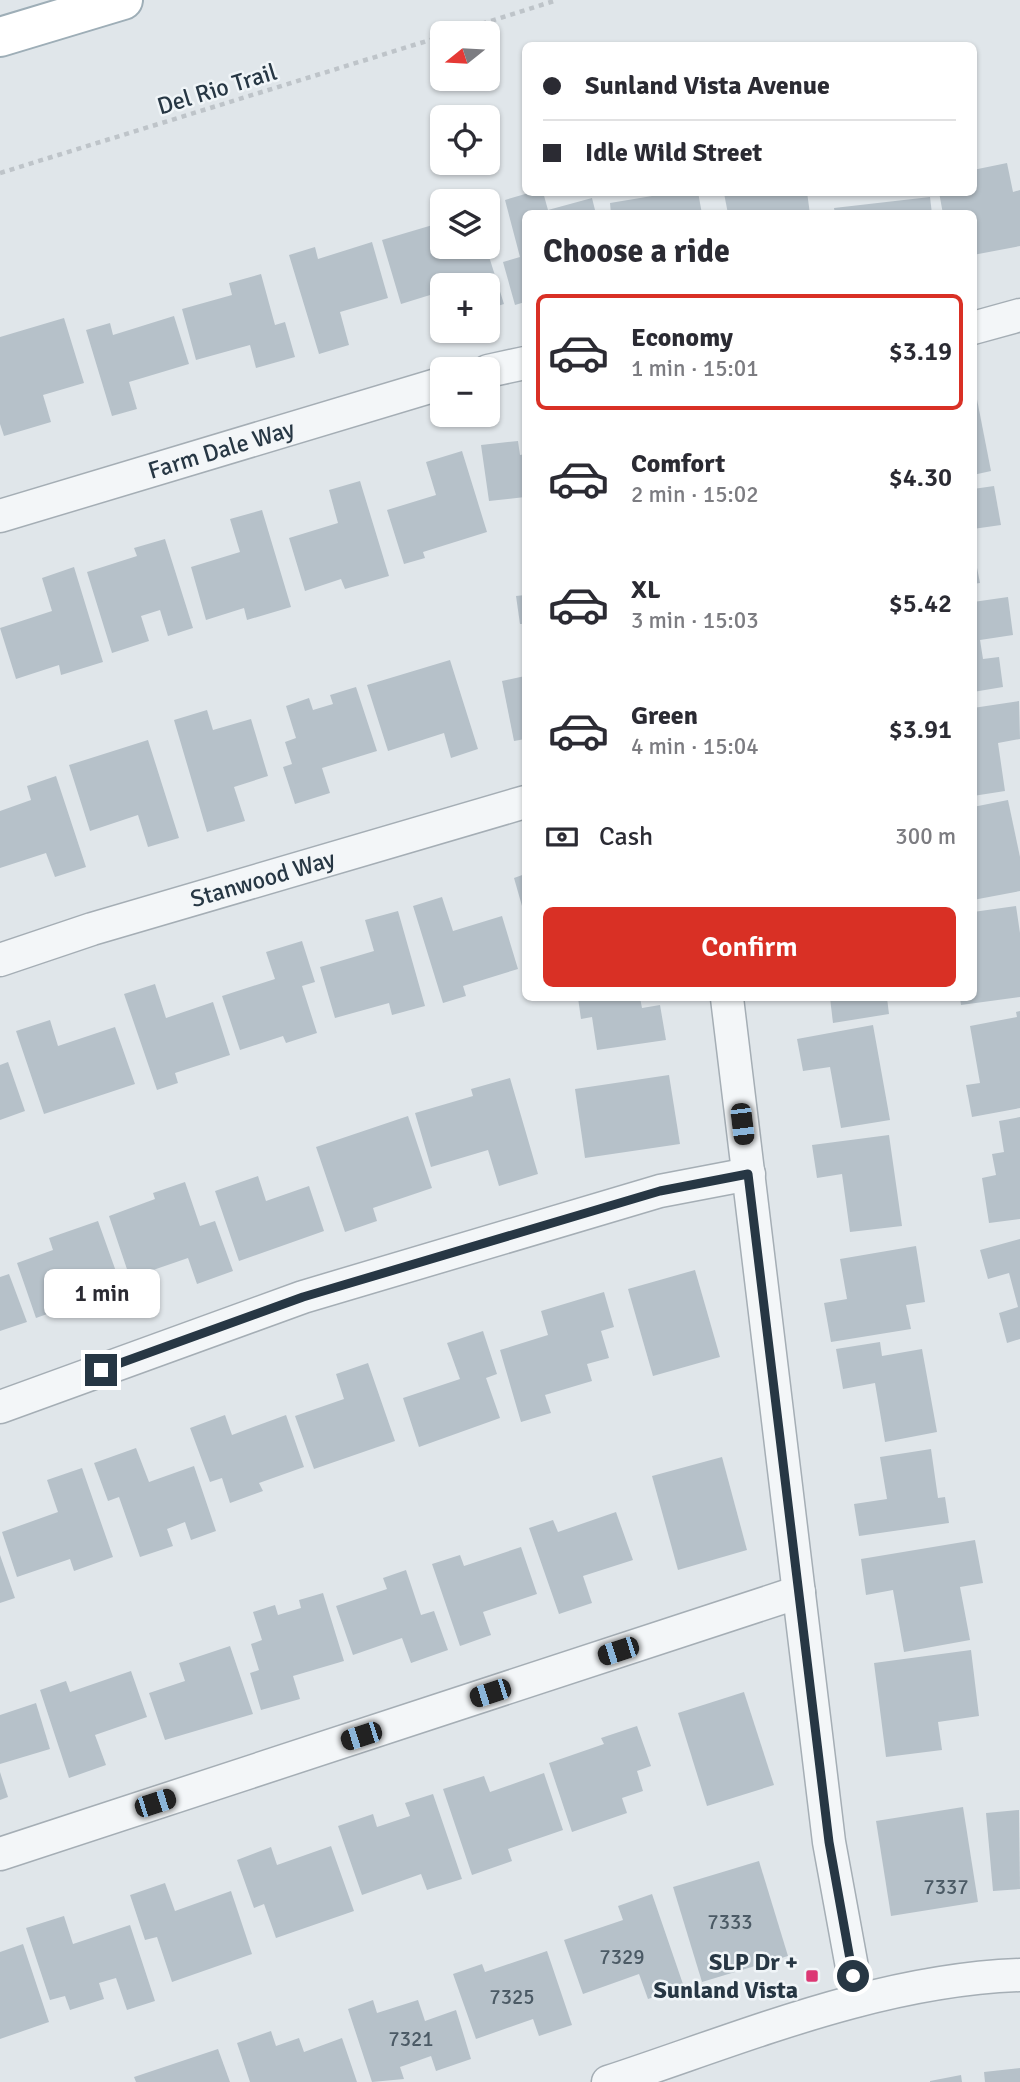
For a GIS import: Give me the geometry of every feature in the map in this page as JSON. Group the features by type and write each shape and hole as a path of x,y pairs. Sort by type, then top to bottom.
{"main road":[{"path":"0,37 123,0"}],"street":[{"path":"977,327 1020,315"},
{"path":"500,368 522,364"},
{"name":"Farm Dale Way","path":"0,516 430,387"},
{"name":"Stanwood Way","path":"0,960 92,929 522,803"},
{"path":"727,1001 829,1842 858,2000"},
{"path":"0,1407 303,1297 660,1191 748,1174"},
{"path":"0,1854 799,1592"},
{"path":"608,2082 858,2000 930,1983 1020,1975"}],"path":[{"path":"491,21 557,0"},
{"name":"Del Rio Trail","path":"0,173 430,40"}],"building":[{"path":"1007,163 1013,192 1020,190 1020,246 977,254 977,210 942,210 940,196 977,196 977,169"},
{"path":"522,195 544,196 548,210 522,210 522,303 515,305 503,262 520,257 505,200"},
{"path":"652,196 699,196 701,210 611,210 610,203"},
{"path":"725,196 808,196 809,210 727,210"},
{"path":"930,197 932,210 834,210"},
{"path":"592,198 595,210 548,210"},
{"path":"430,226 430,259 490,259 494,273 430,273 430,295 401,304 382,240"},
{"path":"372,242 388,298 340,312 349,345 319,354 289,255 315,247 318,259"},
{"path":"261,274 275,325 285,322 295,357 256,368 250,345 196,360 182,309 232,295 229,283"},
{"path":"174,316 189,364 129,382 137,409 112,416 86,330 110,323 113,335"},
{"path":"64,318 84,383 43,395 51,422 4,436 0,424 0,337"},
{"path":"977,399 991,471 977,474"},
{"path":"518,441 522,455 522,497 489,501 481,445"},
{"path":"462,451 487,532 423,552 425,558 404,564 387,510 436,495 426,462"},
{"path":"360,481 389,576 345,589 341,579 305,591 289,538 338,523 329,490"},
{"path":"994,486 1001,525 977,528 977,488"},
{"path":"262,510 291,607 247,620 244,608 206,620 191,567 240,552 230,519"},
{"path":"165,539 193,628 168,636 160,610 141,616 149,641 112,653 87,572 137,556 134,548"},
{"path":"74,567 103,662 61,675 59,665 16,679 0,628 52,611 42,578"},
{"path":"522,595 522,624 520,624 516,596"},
{"path":"1008,597 1013,635 980,640 983,659 999,657 1003,687 977,691 977,601"},
{"path":"450,660 478,749 451,758 444,733 388,751 367,685"},
{"path":"522,677 522,740 514,741 502,681"},
{"path":"356,687 377,751 322,768 330,793 295,804 283,767 292,764 285,742 296,738 286,706 309,698 313,710 333,704 330,695"},
{"path":"1019,701 1020,739 998,743 1005,791 977,795 977,707"},
{"path":"207,710 213,730 251,719 268,776 234,787 245,821 207,832 174,720"},
{"path":"148,740 179,838 148,847 138,815 90,831 69,765"},
{"path":"56,776 86,867 55,877 46,853 0,868 0,811 31,800 27,786"},
{"path":"1008,800 1020,857 1020,891 977,899 977,806"},
{"path":"522,875 522,906 514,878"},
{"path":"442,897 453,931 502,916 518,969 463,986 466,996 443,1003 413,906"},
{"path":"1016,906 1020,933 1020,997 961,1005 960,1001 977,1001 977,911"},
{"path":"398,911 425,1006 392,1015 389,1003 335,1018 320,967 374,951 365,920"},
{"path":"302,941 315,982 302,986 317,1033 286,1043 283,1036 240,1050 222,996 275,979 266,952"},
{"path":"155,984 166,1018 213,1002 230,1055 175,1073 178,1083 157,1090 124,994"},
{"path":"578,1001 641,1001 642,1008 660,1005 666,1040 597,1050 592,1017 581,1019"},
{"path":"830,1001 887,1001 889,1014 833,1023"},
{"path":"1020,1011 1020,1108 972,1117 966,1085 980,1083 970,1026 1017,1017 1016,1012"},
{"path":"50,1020 58,1046 115,1027 135,1084 44,1114 16,1031"},
{"path":"873,1025 890,1120 841,1128 830,1067 803,1071 797,1039"},
{"path":"8,1062 25,1111 0,1120 0,1065"},
{"path":"669,1075 680,1144 585,1158 575,1089"},
{"path":"510,1078 538,1174 499,1186 488,1150 431,1167 415,1113 473,1096 471,1089"},
{"path":"408,1116 432,1188 373,1208 377,1221 345,1232 316,1147"},
{"path":"1020,1117 1020,1219 989,1223 982,1178 996,1175 992,1154 1004,1152 999,1121"},
{"path":"889,1135 902,1226 850,1232 842,1174 817,1178 812,1145"},
{"path":"258,1176 266,1201 309,1186 324,1231 239,1261 215,1191"},
{"path":"185,1182 200,1226 215,1221 233,1271 197,1284 188,1258 130,1278 109,1216 155,1199 153,1193"},
{"path":"98,1221 129,1308 99,1318 92,1298 36,1318 17,1263 53,1250 49,1238"},
{"path":"1020,1239 1020,1339 1007,1343 999,1313 1018,1307 1009,1273 988,1279 980,1250"},
{"path":"916,1246 925,1302 906,1305 911,1329 831,1342 824,1303 847,1299 840,1259"},
{"path":"695,1270 720,1357 653,1376 628,1289"},
{"path":"9,1274 27,1322 0,1331 0,1277"},
{"path":"604,1292 614,1327 601,1331 609,1358 587,1364 592,1381 545,1395 551,1413 521,1422 500,1350 548,1335 541,1311"},
{"path":"483,1331 497,1374 486,1378 500,1418 419,1447 403,1398 460,1379 447,1343"},
{"path":"880,1342 882,1356 922,1349 937,1432 885,1442 875,1383 843,1389 836,1349"},
{"path":"368,1363 395,1441 314,1469 295,1416 344,1399 336,1374"},
{"path":"225,1415 232,1435 286,1415 304,1467 259,1483 263,1491 230,1503 222,1478 210,1482 190,1428"},
{"path":"136,1448 149,1482 194,1466 216,1531 191,1540 185,1522 167,1529 173,1546 140,1557 119,1497 108,1501 94,1463"},
{"path":"931,1449 938,1498 945,1497 949,1523 859,1536 854,1504 887,1499 880,1457"},
{"path":"722,1457 747,1550 678,1570 652,1476"},
{"path":"82,1468 113,1557 74,1571 70,1559 17,1577 2,1532 58,1512 47,1480"},
{"path":"616,1512 633,1560 583,1576 592,1603 559,1614 529,1528 553,1520 558,1532"},
{"path":"975,1540 983,1583 960,1587 970,1640 904,1652 893,1590 866,1595 861,1559"},
{"path":"521,1547 537,1594 483,1612 491,1635 460,1646 432,1564 460,1555 464,1566"},
{"path":"0,1555 15,1598 0,1603"},
{"path":"406,1570 421,1615 434,1611 448,1650 411,1663 402,1638 353,1655 336,1606 387,1589 383,1578"},
{"path":"323,1593 344,1661 293,1676 300,1699 261,1710 250,1673 259,1670 251,1644 262,1640 253,1612 275,1605 278,1615 301,1608 299,1600"},
{"path":"230,1646 253,1714 165,1740 149,1693 185,1681 179,1663"},
{"path":"971,1650 979,1716 938,1722 942,1750 886,1757 874,1663"},
{"path":"131,1671 147,1717 95,1735 106,1765 69,1778 40,1690 66,1681 70,1692"},
{"path":"744,1692 774,1785 707,1806 678,1713"},
{"path":"36,1703 50,1749 0,1764 0,1715"},
{"path":"637,1726 651,1766 637,1771 643,1791 622,1798 627,1813 572,1832 549,1763 604,1744 601,1738"},
{"path":"0,1772 8,1797 0,1800"},
{"path":"544,1773 563,1830 508,1849 512,1861 472,1875 443,1789 484,1776 490,1792"},
{"path":"433,1794 462,1879 427,1890 421,1874 362,1895 338,1826 373,1814 377,1827 410,1816 405,1803"},
{"path":"963,1807 978,1902 891,1916 876,1821"},
{"path":"1019,1810 1020,1889 993,1891 986,1813"},
{"path":"331,1846 354,1911 276,1938 264,1904 254,1908 237,1860 271,1847 277,1865"},
{"path":"759,1861 788,1956 702,1982 673,1887"},
{"path":"165,1883 175,1911 231,1891 252,1954 172,1982 157,1937 145,1940 130,1895"},
{"path":"652,1894 684,1987 648,1999 639,1974 583,1994 564,1940 623,1920 618,1906"},
{"path":"64,1916 73,1944 130,1925 155,2001 127,2010 116,1978 99,1983 104,1999 70,2010 65,1996 50,2000 26,1928"},
{"path":"23,1944 49,2022 0,2039 0,1952"},
{"path":"547,1951 572,2025 539,2036 533,2019 476,2039 453,1974 482,1964 485,1972"},
{"path":"373,2000 377,2013 418,2000 425,2021 456,2010 471,2059 436,2071 431,2056 400,2067 404,2079 372,2082 348,2009"},
{"path":"271,2031 276,2046 299,2038 304,2052 342,2038 357,2082 250,2082 237,2043"},
{"path":"218,2049 230,2082 136,2082 134,2077"},
{"path":"1020,2068 1020,2082 985,2082 984,2072"},
{"path":"961,2075 962,2082 930,2082 930,2081"}],"place":[{"name":"SLP Dr + Sunland Vista","path":"812,1976"}],"route":[{"path":"101,1370 303,1297 660,1191 748,1174 829,1842 838,1905 853,1976"}]}
